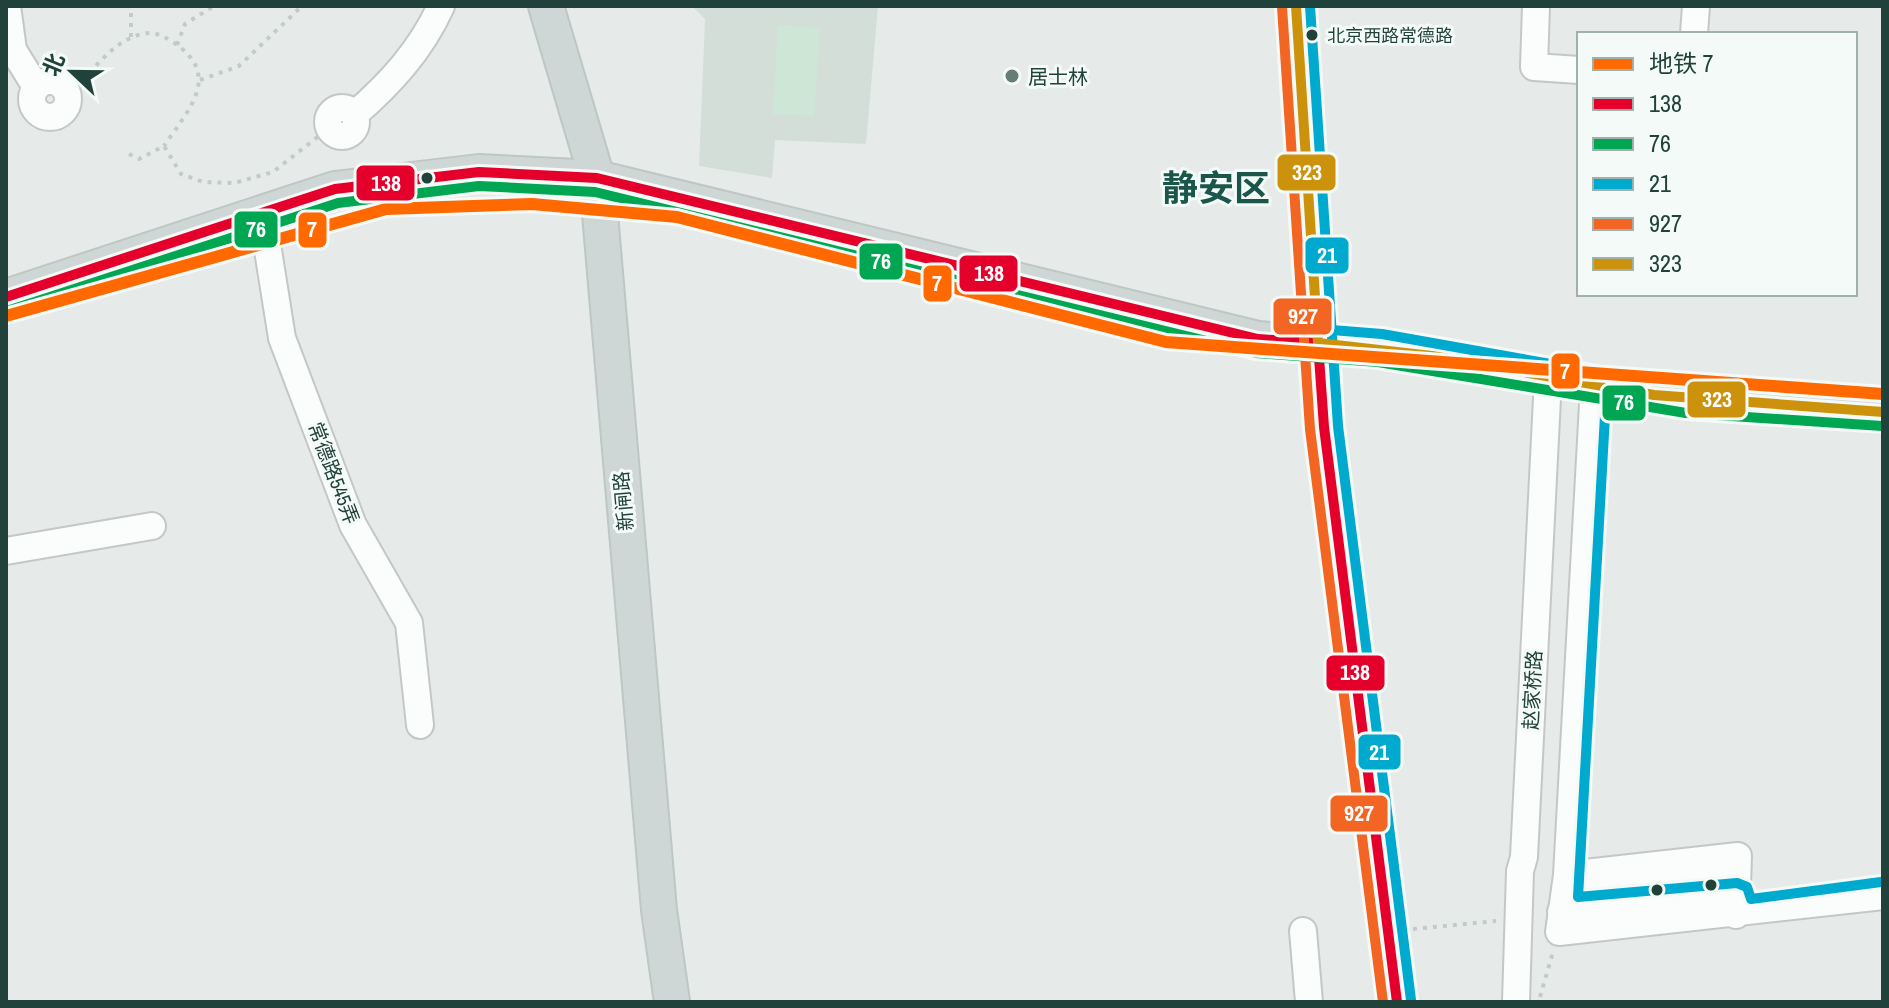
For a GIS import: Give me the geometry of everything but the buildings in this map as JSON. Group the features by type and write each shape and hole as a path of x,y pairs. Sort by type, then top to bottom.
{"main road":[{"name":"新闸路","path":"546,6 597,178 659,910 672,1002"},
{"path":"1296,6 1324,427 1397,1002"},
{"path":"6,297 335,189 479,172 597,178 1258,339 1380,348 1594,386 1735,403 1883,412"}],"street":[{"path":"7,6 13,50 36,87 45,81 57,81 68,94"},
{"path":"329,128 341,136 351,133 356,124 354,115 389,85 428,34 441,6"},
{"path":"1694,32 1696,6"},
{"path":"1540,23 1534,67 1577,70"},
{"name":"常德路545弄","path":"262,213 282,338 353,525 409,623 420,725"},
{"name":"赵家桥路","path":"1516,1002 1548,378"},
{"path":"1563,902 1594,386"},
{"path":"6,551 152,526"},
{"path":"1563,902 1738,856 1737,896"},
{"path":"1563,902 1737,896 1883,896"},
{"path":"1303,931 1309,1002"}],"path":[{"path":"131,6 131,37"},
{"path":"177,45 185,24 214,6"},
{"path":"200,80 239,66 302,6"},
{"path":"68,94 111,51 131,37 150,31 177,45 198,65 200,80 192,105 164,146 139,159 129,154"},
{"path":"164,146 181,174 203,182 234,183 273,172 329,128"},
{"path":"1526,1002 1541,997 1563,902"},
{"path":"1388,931 1518,919"}],"shaded area":[{"path":"692,6 878,6 866,144 775,140 772,178 699,166 705,19"}],"green space":[{"path":"778,25 820,28 814,116 773,114"}],"metro line":[{"name":"7","path":"6,316 386,209 532,204 677,217 1166,342 1883,394"}],"transit line":[{"name":"323","path":"1296,6 1318,343 1432,356 1654,395 1883,412"},
{"name":"21","path":"1310,6 1338,426 1411,1000"},
{"name":"927","path":"1282,7 1310,429 1383,1002"},
{"name":"138","path":"6,297 335,189 479,172 597,178 1258,339 1318,343"},
{"name":"76","path":"10,310 338,203 479,186 595,192 1256,353 1378,362 1686,413 1882,426"},
{"name":"21","path":"1319,329 1382,334 1596,372 1607,380 1578,897 1737,883 1747,887 1751,899 1881,882"},
{"name":"138","path":"1318,343 1324,427 1397,1002"}],"place":[{"name":"北京西路常德路","path":"1312,35"},
{"name":"居士林","path":"1012,76"}],"district":[{"name":"静安区","path":"1216,188"}]}
